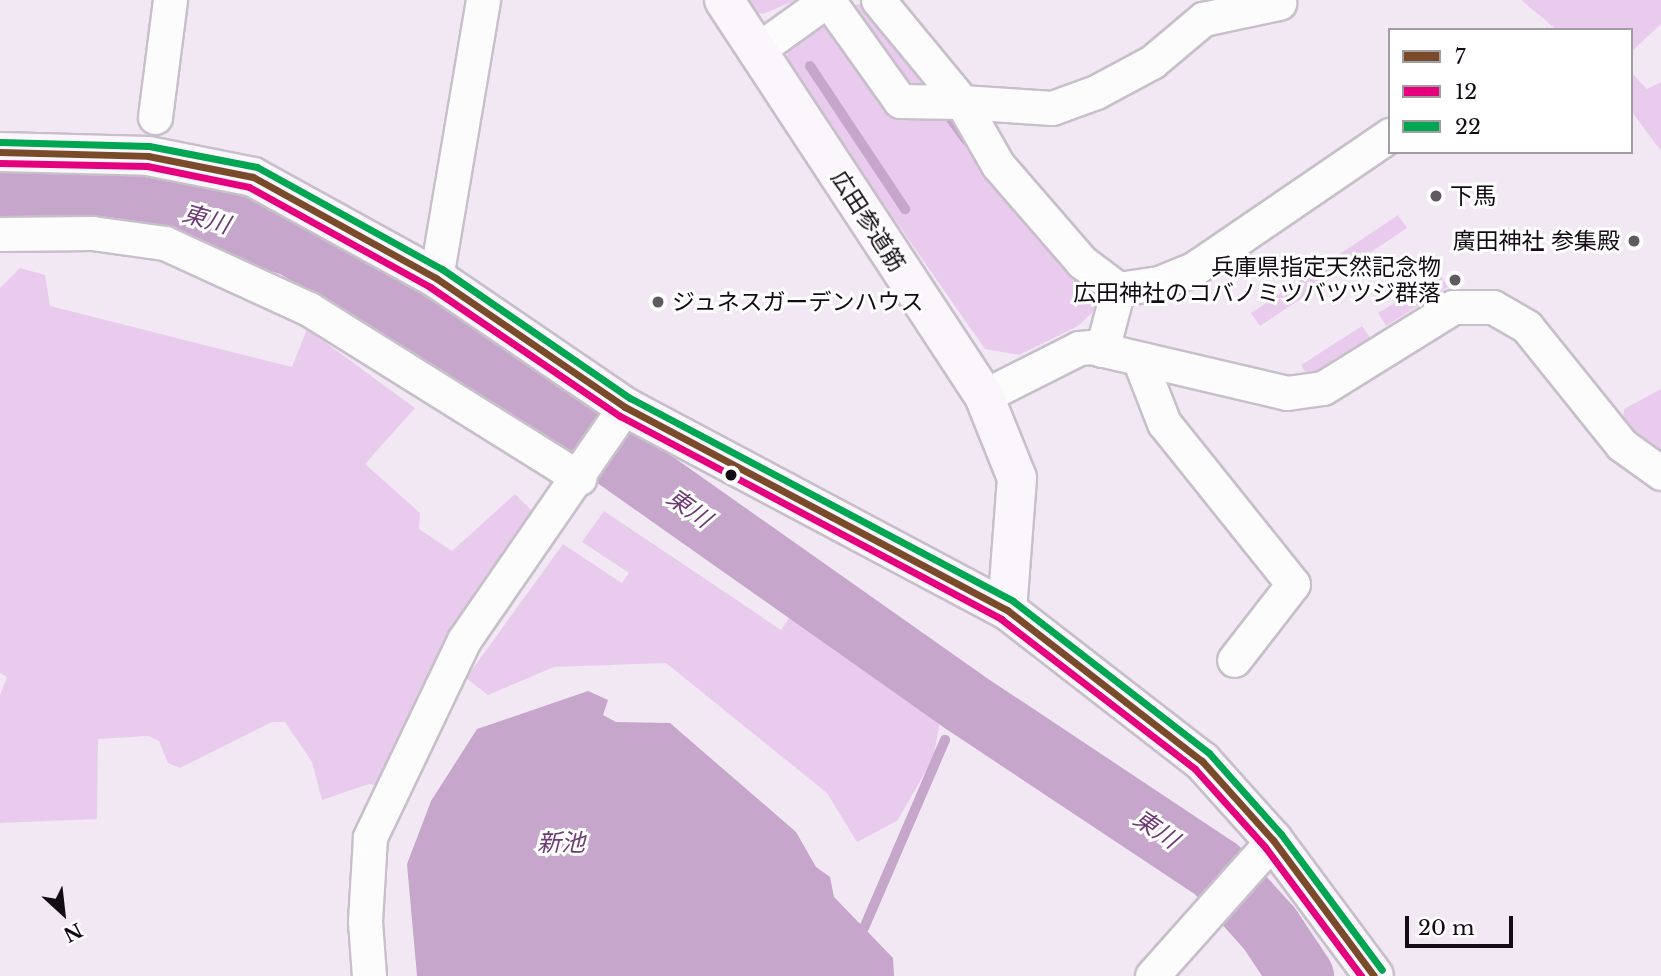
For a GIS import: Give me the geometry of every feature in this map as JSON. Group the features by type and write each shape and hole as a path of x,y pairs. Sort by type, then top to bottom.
{"street":[{"path":"155,117 170,0"},
{"path":"436,278 483,0"},
{"name":"広田参道筋","path":"724,0 984,396 1017,478 1007,610"},
{"path":"756,51 828,0 900,101 1052,108 1096,92 1152,62 1203,19 1279,3"},
{"path":"878,0 962,102 998,165 1082,262 1118,289 1159,283 1192,270 1388,136"},
{"path":"0,152 149,156 253,177 436,278 620,415 1007,610 1202,761 1273,841 1374,976"},
{"path":"0,234 92,233 164,243 309,309 582,474"},
{"path":"1102,351 1118,289"},
{"path":"984,396 1079,348 1287,393 1323,388 1453,307 1493,307 1527,327 1622,446 1661,473"},
{"path":"1139,359 1164,423 1293,584 1234,660"},
{"path":"369,976 365,921 370,837 464,640 582,474 620,415"},
{"path":"1152,976 1273,841"}],"shaded area":[{"path":"745,0 796,0 763,14 751,11"},
{"path":"1521,0 1661,0 1661,24 1633,50 1633,28 1555,28"},
{"path":"858,4 878,13 1100,293 1100,305 1078,326 1019,355 985,349 785,63 791,42"},
{"path":"1633,74 1647,89 1661,82 1661,151 1633,114"},
{"path":"1398,215 1407,228 1260,326 1251,313"},
{"path":"20,268 45,275 50,306 292,367 307,329 415,408 365,464 420,513 419,529 452,551 515,494 539,518 381,786 369,784 322,800 312,762 285,722 272,722 180,768 168,763 159,741 148,736 98,739 97,819 0,823 0,695 7,677 0,673 0,288"},
{"path":"1440,275 1448,287 1386,326 1378,313"},
{"path":"1362,326 1371,339 1309,378 1301,365"},
{"path":"1661,389 1661,455 1635,436 1623,418 1624,409"},
{"path":"604,511 781,630 791,615 942,711 933,759 897,821 857,842 827,793 666,663 554,667 488,695 466,678 563,544 622,583 629,573 582,542"}],"water":[{"name":"新池","path":"588,691 608,700 603,715 616,722 670,723 796,832 816,867 830,877 834,897 893,958 894,976 417,976 407,864 431,801 477,729"}],"waterway":[{"path":"810,66 905,209"},
{"path":"951,119 966,140"},
{"name":"東川","path":"0,194 64,191 139,201 292,243 471,354 963,701 1216,869 1269,928 1301,976"},
{"path":"864,928 945,740"}],"transit line":[{"name":"22","path":"0,142 149,146 257,167 442,269 630,398 1013,601 1209,753 1281,834 1382,970"},
{"name":"7","path":"0,152 148,156 253,177 436,278 625,407 1007,610 1202,761 1273,840 1374,976"},
{"name":"12","path":"0,163 147,166 249,187 430,287 620,416 1001,619 1195,769 1265,847 1361,976"}],"place":[{"name":"下馬","path":"1436,196"},
{"name":"廣田神社 参集殿","path":"1634,241"},
{"name":"兵庫県指定天然記念物 広田神社のコバノミツバツツジ群落","path":"1455,280"},
{"name":"ジュネスガーデンハウス","path":"658,302"}]}
